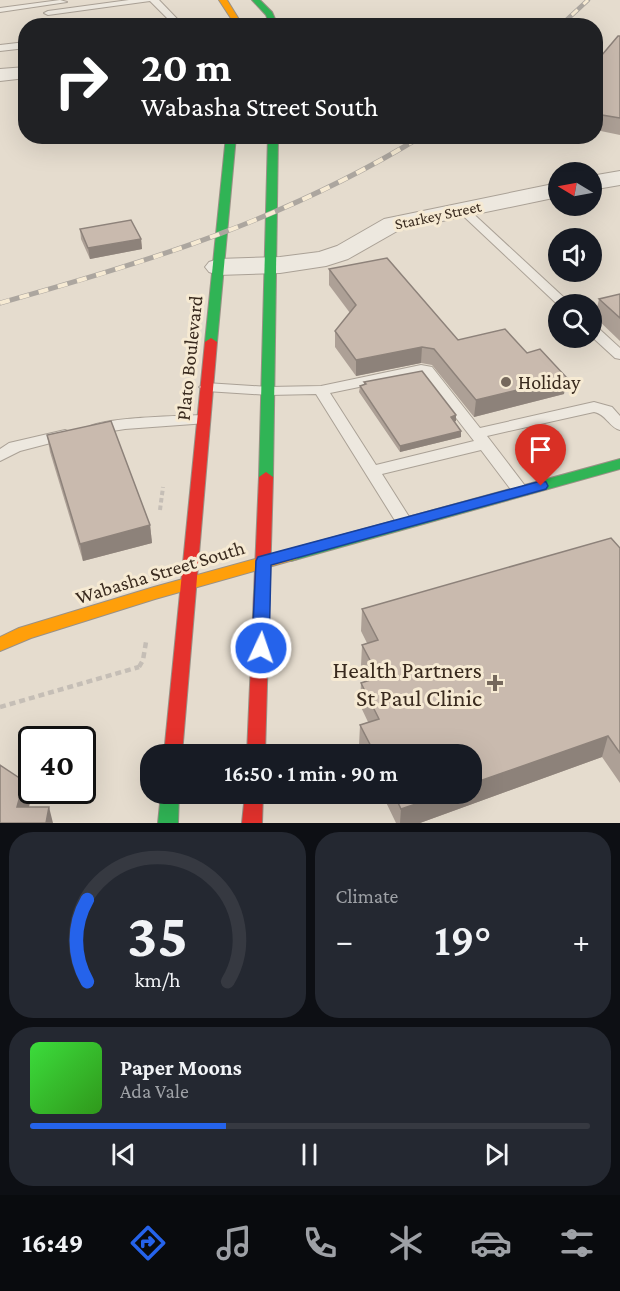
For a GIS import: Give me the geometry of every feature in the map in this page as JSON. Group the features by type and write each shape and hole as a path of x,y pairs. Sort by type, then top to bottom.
{"main road":[{"path":"227,0 236,18"},
{"path":"256,0 271,18"},
{"name":"Plato Boulevard","path":"174,744 202,420 230,144"},
{"path":"256,744 269,391 273,144"},
{"name":"Wabasha Street South","path":"0,644 25,633 264,561 620,464"},
{"name":"Wabasha Street South","path":"0,636 25,633"},
{"path":"168,823 169,804"},
{"path":"252,823 253,804"}],"street":[{"path":"0,75 18,73"},
{"path":"602,181 620,178"},
{"name":"Starkey Street","path":"218,267 270,265 330,257 341,253 371,233 392,224 548,192"}],"lane":[{"path":"0,10 42,2 81,0"},
{"path":"42,2 50,16 147,0"},
{"path":"154,0 172,18"},
{"path":"0,48 18,46"},
{"path":"462,209 554,294"},
{"path":"602,339 620,356"},
{"path":"206,387 269,391 321,390 421,369 427,370 521,491"},
{"path":"321,390 405,523"},
{"path":"373,471 594,407 607,410 620,425"},
{"path":"0,456 15,447 76,432 125,424 202,420"}],"path":[{"path":"0,707 139,667 143,660"}],"building":[{"path":"620,36 620,118 603,115 603,54"},
{"path":"131,220 141,239 88,248 80,229"},
{"path":"387,258 458,340 505,329 527,353 540,349 567,378 476,400 434,349 422,347 356,360 335,331 356,305 329,269"},
{"path":"620,294 620,318 602,302 602,298"},
{"path":"422,371 456,415 451,417 461,431 400,446 360,386 366,384 364,382"},
{"path":"111,421 150,525 80,544 47,435"},
{"name":"Health Partners St Paul Clinic","path":"611,538 620,548 620,753 608,736 482,780 482,744 370,744 360,725 379,719 361,683 379,677 362,645 378,640 362,609"},
{"path":"0,765 18,777 17,807 49,807 46,823 0,823"},
{"path":"399,804 416,804 401,809"}],"railway":[{"path":"569,18 588,0"},
{"path":"0,303 111,271 217,235 320,191 408,144"}],"traffic: fast":[{"path":"256,0 271,18"},
{"path":"211,342 230,144"},
{"path":"266,477 273,144"},
{"path":"291,555 620,464"},
{"path":"168,823 169,804"}],"traffic: slow":[{"path":"223,0 235,18"},
{"path":"0,644 25,633 154,593 291,555"}],"traffic: jam":[{"path":"174,744 211,342"},
{"path":"256,744 266,477"},
{"path":"252,823 253,804"}],"place":[{"name":"Holiday","path":"506,382"},
{"name":"Health Partners St Paul Clinic","path":"495,683"}],"route":[{"path":"261,648 264,561 541,486"}]}
